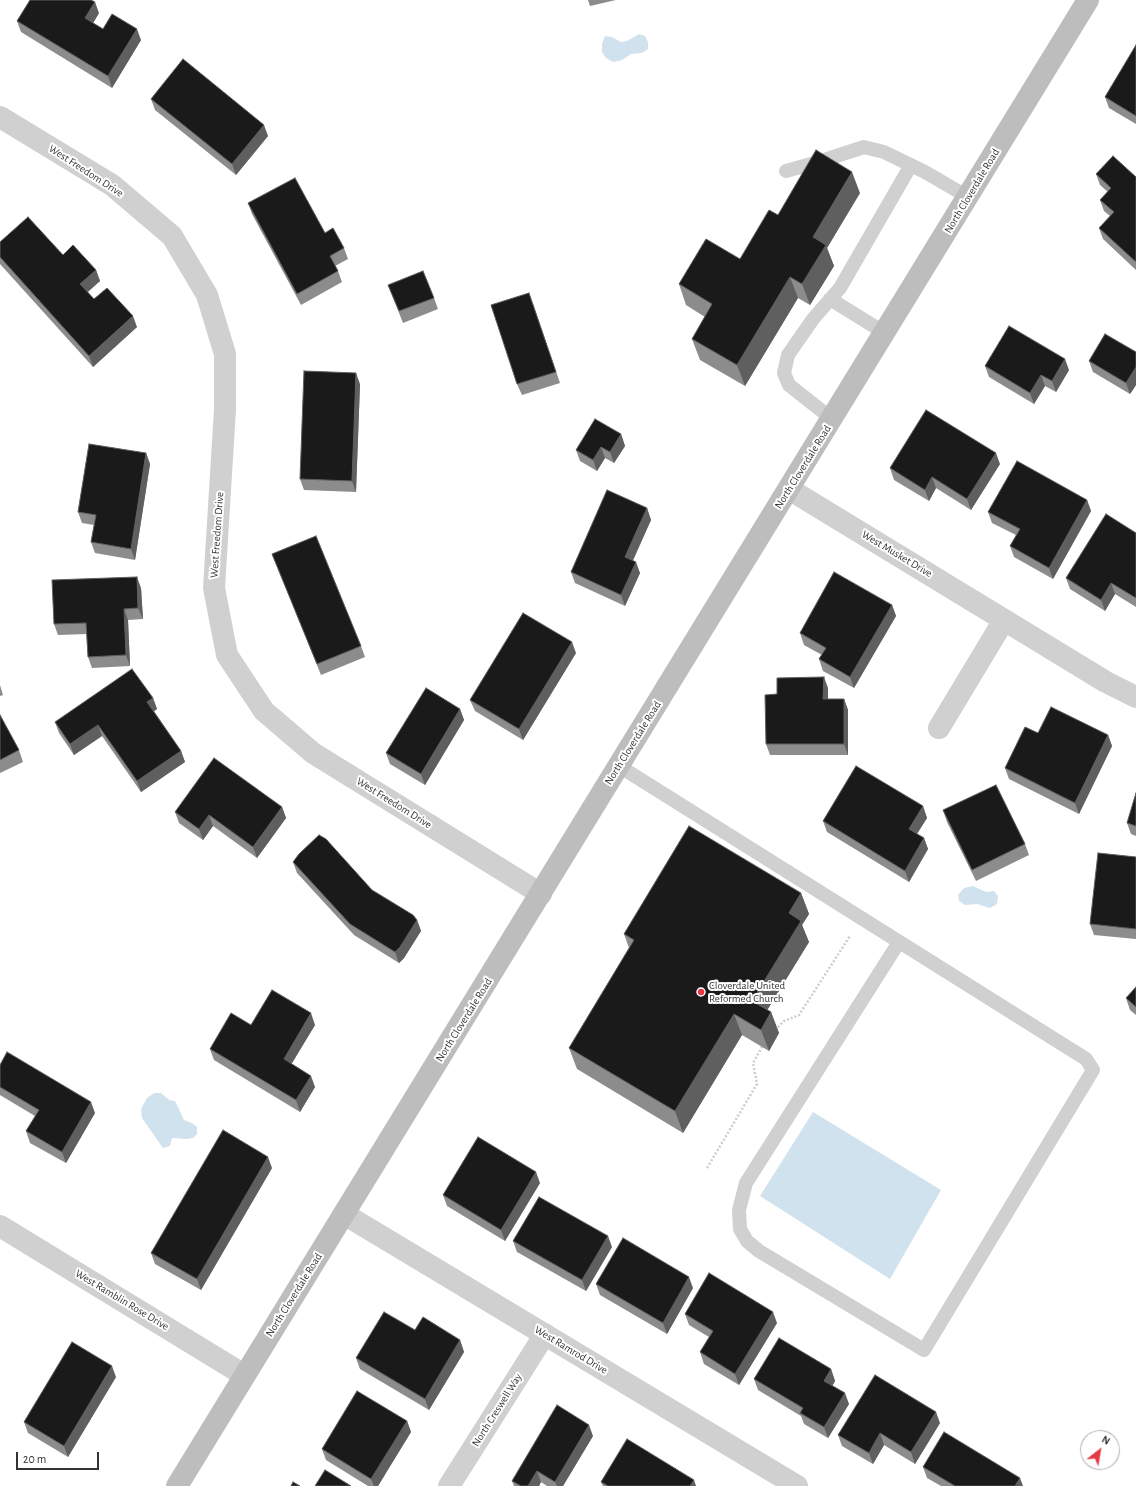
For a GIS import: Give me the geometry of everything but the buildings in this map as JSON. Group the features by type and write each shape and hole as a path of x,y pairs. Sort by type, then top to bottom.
{"main road":[{"name":"North Cloverdale Road","path":"177,1486 1088,0"}],"street":[{"name":"West Freedom Drive","path":"0,117 112,186 172,236 207,295 225,354 226,409 214,588 227,655 264,711 313,753 541,894"},
{"name":"West Musket Drive","path":"789,489 1106,682 1136,697"},
{"path":"939,728 1004,620"},
{"name":"West Ramrod Drive","path":"344,1214 797,1486"},
{"name":"West Ramblin Rose Drive","path":"0,1226 244,1375"},
{"name":"North Creswell Way","path":"449,1486 545,1334"}],"lane":[{"path":"786,171 864,146 884,152 911,165 968,197"},
{"path":"832,419 789,385 784,373 788,355 800,335 840,288 911,165"},
{"path":"830,299 885,333"},
{"path":"619,766 1086,1059 1092,1070 924,1350 759,1251 747,1240 740,1229 739,1210 746,1183 899,942"}],"path":[{"path":"774,1031 784,1021 799,1015 862,919"},
{"path":"707,1168 757,1084 753,1063 766,1041"}],"water":[{"path":"639,34 645,36 648,42 648,49 642,53 631,54 622,60 613,62 606,58 602,52 602,44 605,36 612,37 621,42 627,41"},
{"path":"973,886 986,892 994,891 998,896 997,904 990,908 977,904 965,905 959,901 958,895 964,888"},
{"path":"154,1093 161,1093 169,1100 175,1101 184,1120 197,1127 197,1134 193,1138 172,1138 170,1146 163,1148 142,1118 141,1109 147,1098"},
{"path":"813,1112 941,1190 890,1279 760,1196"}],"place":[{"name":"Cloverdale United Reformed Church","path":"701,992"}]}
